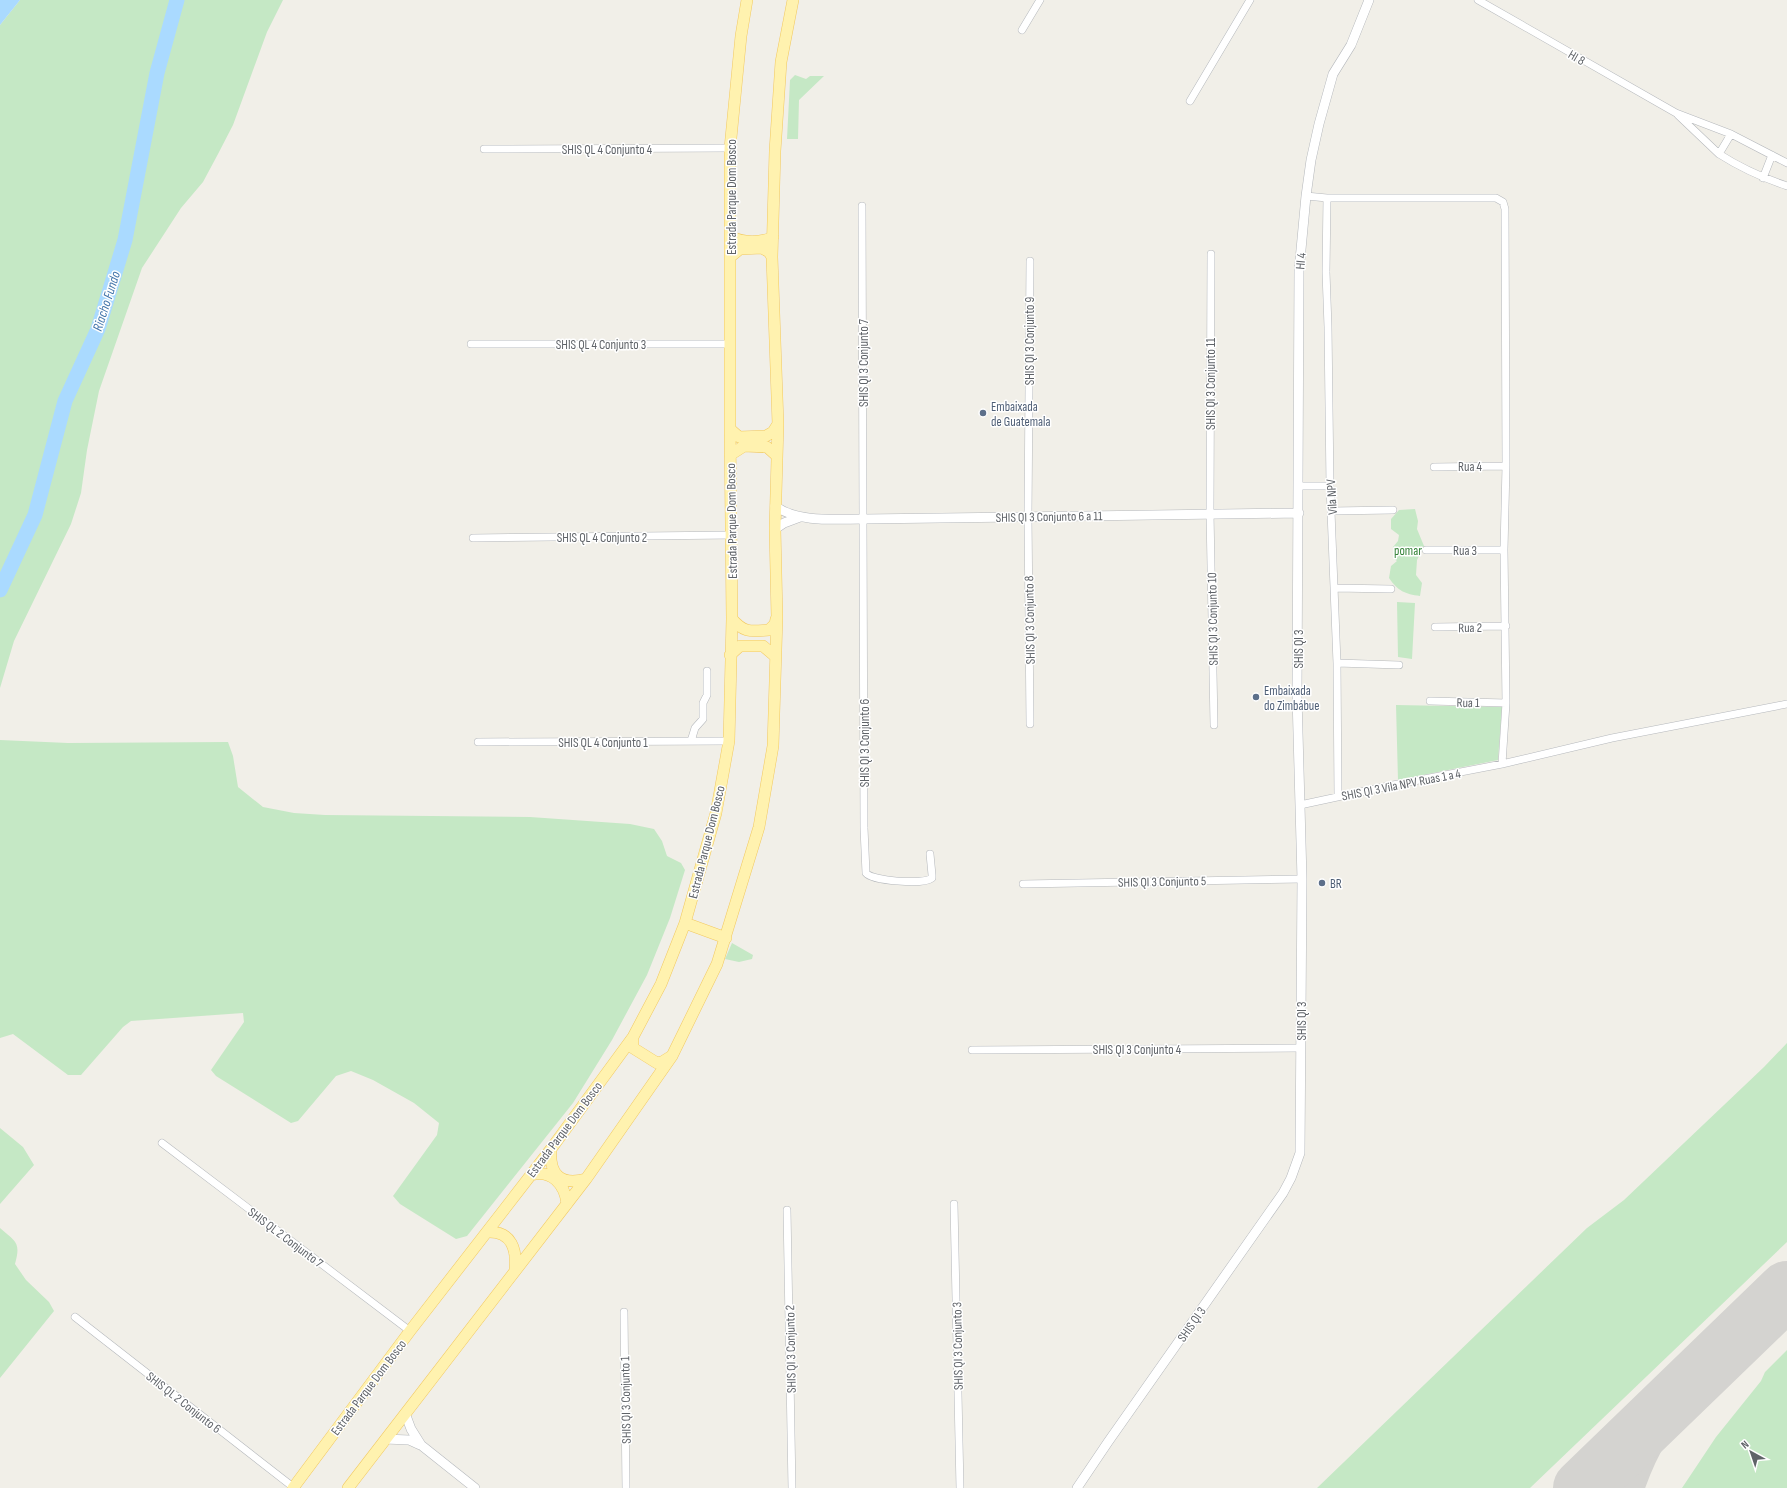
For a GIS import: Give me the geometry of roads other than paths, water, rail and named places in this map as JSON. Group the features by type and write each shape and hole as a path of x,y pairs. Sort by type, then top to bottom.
{"main road":[{"name":"Estrada Parque Dom Bosco","path":"293,1488 410,1331 551,1149 633,1037 661,984 685,922 716,813 729,741 732,619 730,455 730,148 741,36 747,0"},
{"path":"348,1488 586,1179 672,1056 717,964 759,828 773,746 777,617 775,506 778,424 772,257 781,62 793,0"},
{"path":"730,236 739,241 766,240 773,237"},
{"path":"730,256 740,249 762,248 772,257"},
{"path":"730,430 739,437 766,436 773,432 778,424"},
{"path":"730,455 744,446 767,447 777,456"},
{"path":"732,619 744,630 749,631 770,630 775,624 777,617"},
{"path":"730,655 740,646 763,646 776,656"},
{"path":"685,922 726,938"},
{"path":"633,1037 633,1048 657,1064 672,1056"},
{"path":"551,1149 550,1161 552,1169 560,1178 577,1182 586,1179"},
{"path":"531,1175 539,1172 557,1180 564,1189 567,1204"},
{"path":"488,1232 494,1232 509,1240 515,1248 515,1270"}],"street":[{"path":"1022,30 1040,0"},
{"path":"1190,101 1250,0"},
{"name":"HI 4","path":"1351,46 1362,0"},
{"name":"HI 4","path":"1298,486 1299,271 1311,160 1333,74 1351,46 1369,0"},
{"name":"HI 8","path":"1478,0 1676,113 1731,134 1787,163"},
{"name":"HI 8","path":"1676,113 1719,154 1763,178 1787,186"},
{"path":"1719,154 1731,134"},
{"name":"SHIS QL 4 Conjunto 4","path":"484,150 730,148"},
{"path":"1763,178 1772,155"},
{"path":"1306,196 1327,198 1496,198 1502,202 1505,209 1506,466 1504,550 1506,703 1502,764"},
{"name":"Vila NPV","path":"1327,198 1326,272 1330,486 1337,663 1338,796"},
{"name":"SHIS QI 3 Conjunto 7","path":"862,206 864,520"},
{"name":"SHIS QI 3 Conjunto 11","path":"1210,513 1211,254"},
{"name":"SHIS QI 3 Conjunto 9","path":"1028,516 1030,261"},
{"name":"SHIS QL 4 Conjunto 3","path":"471,344 731,344"},
{"name":"Rua 4","path":"1434,466 1506,466"},
{"path":"1298,486 1330,486"},
{"name":"SHIS QI 3","path":"1077,1488 1274,1207 1288,1183 1300,1153 1302,879 1298,696 1298,486"},
{"name":"SHIS QI 3 Conjunto 6 a 11","path":"775,506 787,514 800,517 864,520 1210,513 1299,513"},
{"path":"1332,511 1393,510"},
{"name":"SHIS QI 3 Conjunto 10","path":"1210,513 1214,724"},
{"name":"SHIS QI 3 Conjunto 8","path":"1028,516 1030,724"},
{"name":"SHIS QI 3 Conjunto 6 a 11","path":"775,529 784,523 800,517"},
{"name":"SHIS QI 3 Conjunto 6","path":"864,520 864,828 866,873 872,878 926,881 932,878 930,854"},
{"name":"SHIS QL 4 Conjunto 2","path":"472,538 732,535"},
{"name":"Rua 3","path":"1426,550 1504,550"},
{"path":"1335,588 1390,589"},
{"name":"Rua 2","path":"1435,627 1506,626"},
{"path":"1337,663 1399,665"},
{"path":"691,741 695,728 703,719 703,703 707,695 707,671"},
{"name":"Rua 1","path":"1430,702 1506,703"},
{"name":"SHIS QI 3 Vila NPV Ruas 1 a 4","path":"1300,805 1338,796 1502,764 1582,745 1787,704"},
{"name":"SHIS QL 4 Conjunto 1","path":"478,742 729,741"},
{"name":"SHIS QI 3 Conjunto 5","path":"1022,884 1302,879"},
{"name":"SHIS QI 3 Conjunto 4","path":"972,1050 1301,1048"},
{"name":"SHIS QL 2 Conjunto 7","path":"162,1143 410,1331"},
{"name":"SHIS QI 3 Conjunto 3","path":"954,1204 960,1488"},
{"name":"SHIS QI 3 Conjunto 2","path":"787,1210 792,1488"},
{"name":"SHIS QI 3 Conjunto 1","path":"624,1312 626,1488"},
{"name":"SHIS QL 2 Conjunto 6","path":"75,1317 293,1488"},
{"path":"405,1413 411,1430 421,1445"},
{"path":"385,1439 409,1440 421,1445 475,1488"}],"water":[{"path":"0,0 20,0 0,25"}],"waterway":[{"name":"Riacho Fundo","path":"0,590 35,515 65,401 98,329 125,240 157,73 177,0"}],"place":[{"name":"Embaixada de Guatemala","path":"983,413"},
{"name":"Embaixada do Zimbábue","path":"1256,697"},
{"name":"BR","path":"1322,883"}],"park label":[{"name":"pomar","path":"1408,550"}]}
